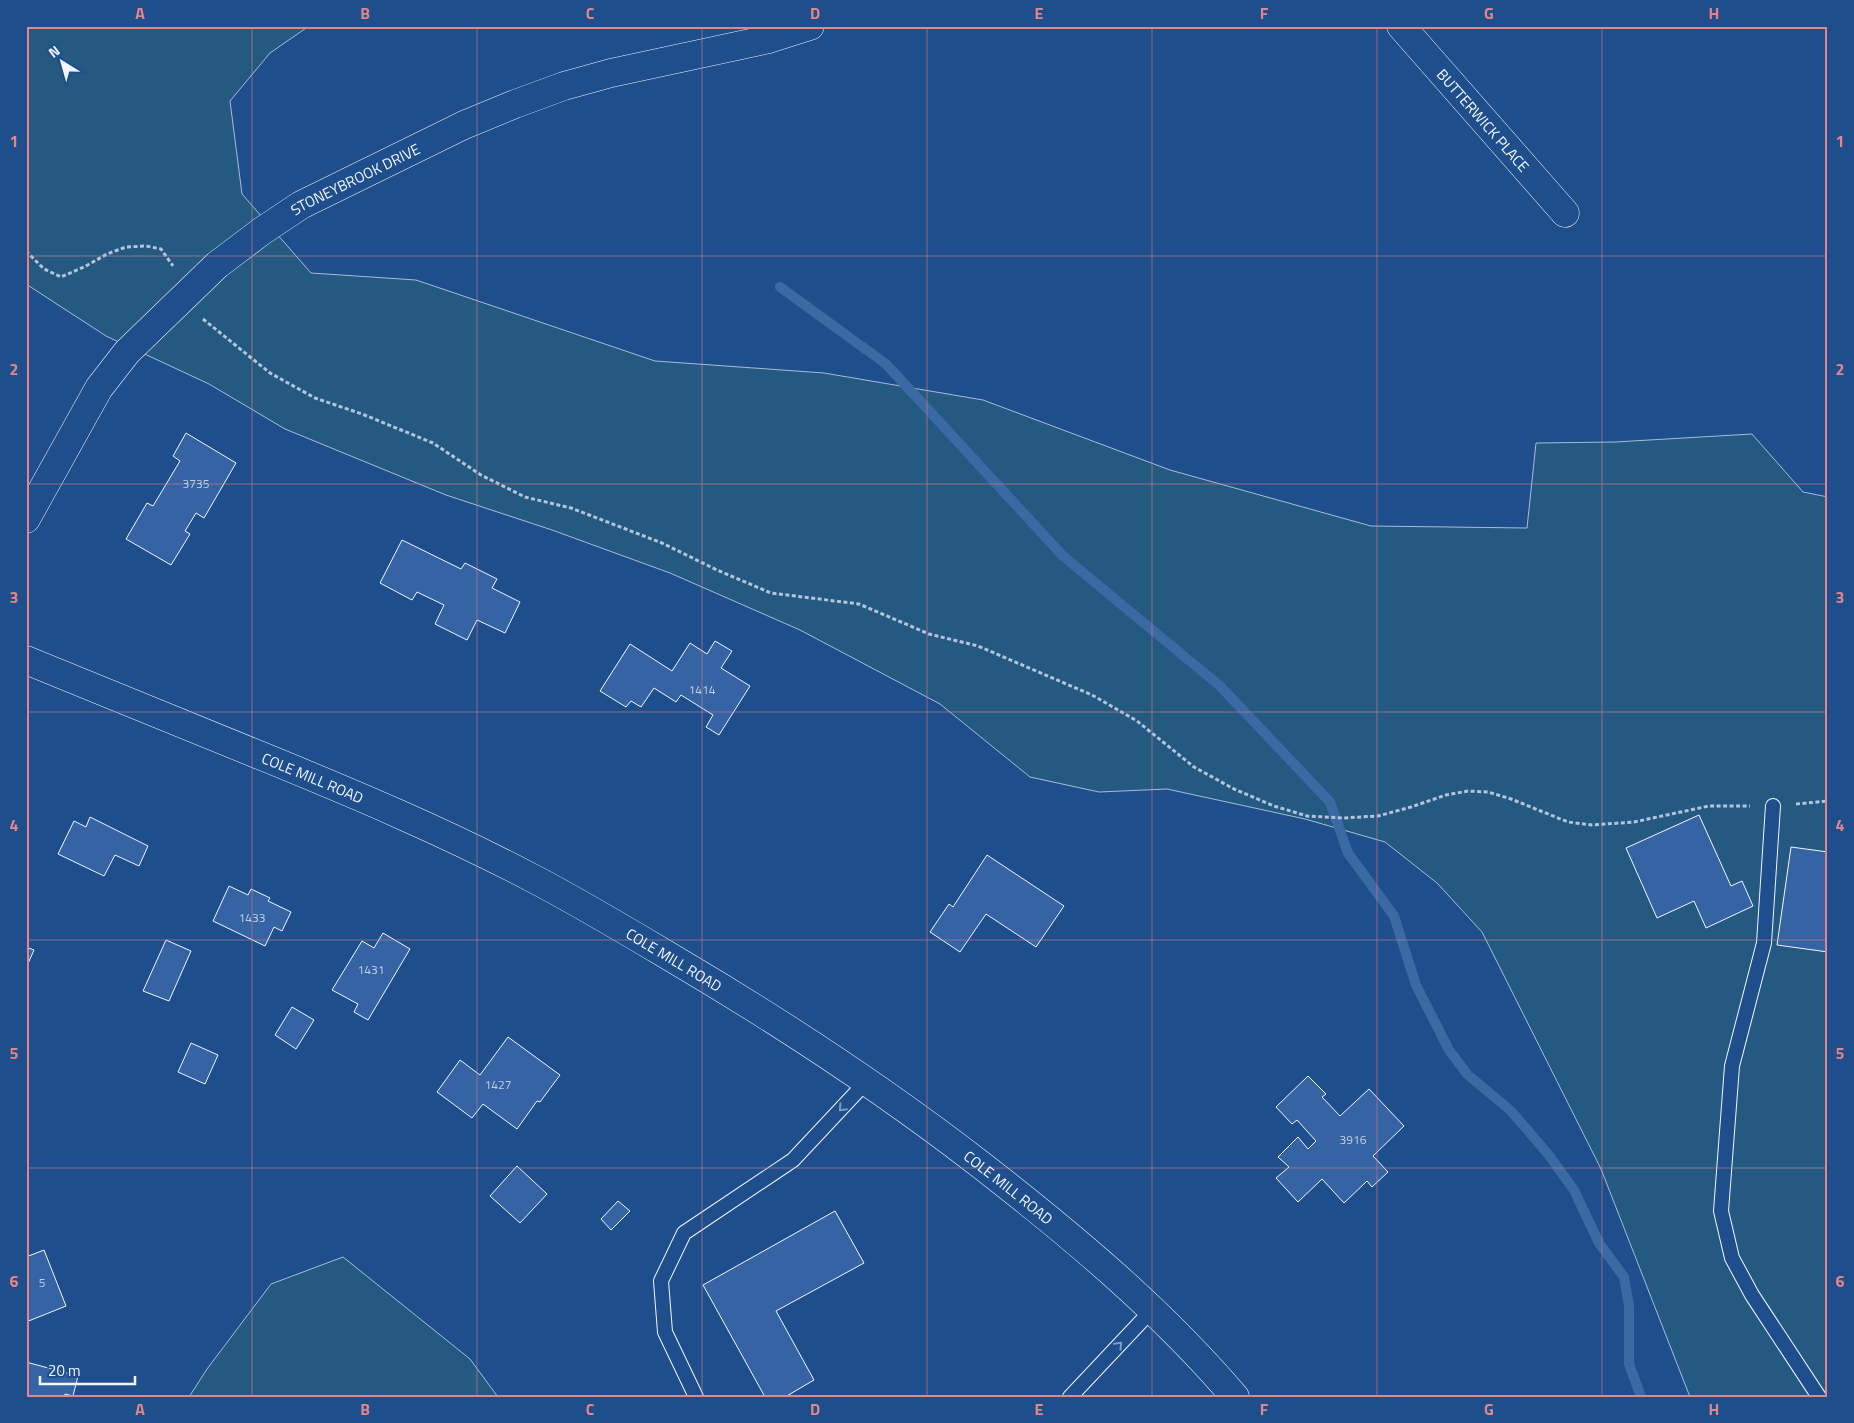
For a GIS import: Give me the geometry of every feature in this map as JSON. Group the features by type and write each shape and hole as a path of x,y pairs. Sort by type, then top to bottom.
{"street":[{"name":"STONEYBROOK DRIVE","path":"26,518 99,388 127,352 217,265 262,231 301,205 464,125 506,107 564,86 611,73 769,39 810,26"},
{"name":"BUTTERWICK PLACE","path":"1401,26 1565,213"},
{"name":"COLE MILL ROAD","path":"26,660 371,802 533,878 748,1003 928,1124 1075,1240 1194,1352 1235,1397"}],"lane":[{"path":"1773,806 1764,943 1732,1066 1721,1211 1732,1258 1752,1296 1819,1397"},
{"path":"696,1397 665,1332 661,1281 684,1233 793,1160 867,1082"},
{"path":"1070,1397 1151,1311"}],"path":[{"path":"26,251 44,269 60,277 86,266 107,254 126,248 146,246 161,249 172,264 186,294 204,320 270,373 315,398 362,414 433,443 481,475 525,497 571,508 662,543 770,593 859,604 929,634 978,646 1092,695 1136,721 1194,767 1234,789 1307,816 1343,818 1378,816 1446,795 1468,791 1488,792 1511,798 1568,822 1592,825 1634,822 1709,806 1773,806 1828,801"}],"shaded area":[{"path":"26,26 309,26 270,53 230,101 242,194 311,273 416,280 655,361 824,373 983,400 1170,470 1371,526 1527,528 1536,443 1615,442 1752,434 1803,492 1828,497 1828,1397 1690,1397 1601,1169 1482,932 1437,883 1385,842 1305,819 1167,789 1099,792 1030,777 940,704 800,630 670,573 552,530 446,495 285,429 209,384 106,336 26,284"},
{"path":"343,1257 470,1359 498,1397 189,1397 207,1369 271,1284"}],"building":[{"path":"186,433 236,463 204,518 196,513 185,531 190,534 171,565 126,539 147,503 153,506 180,461 173,456"},
{"path":"402,540 461,569 465,563 497,579 492,588 520,602 505,633 477,620 467,640 435,624 444,605 417,592 412,600 380,583"},
{"path":"715,641 732,651 721,668 750,686 719,735 706,727 713,715 681,695 676,702 654,688 641,707 631,701 626,707 600,691 630,644 672,671 690,643 707,654"},
{"path":"1699,815 1731,886 1742,881 1753,906 1706,928 1694,901 1657,918 1626,848"},
{"path":"90,817 148,846 139,866 115,855 104,876 58,854 74,821 86,827"},
{"path":"1791,847 1828,852 1828,952 1777,945"},
{"path":"987,855 1064,906 1036,947 986,914 960,952 930,932 949,904 953,907"},
{"path":"229,886 248,895 251,889 270,898 268,901 291,912 282,931 274,927 265,946 213,921"},
{"path":"383,933 410,949 368,1020 354,1012 358,1004 332,990 362,941 374,948"},
{"path":"166,940 191,951 169,1001 143,991"},
{"path":"26,947 34,950 26,968"},
{"path":"292,1007 314,1020 296,1049 275,1035"},
{"path":"508,1037 560,1075 540,1102 537,1101 517,1129 483,1104 472,1118 437,1092 460,1060 480,1075"},
{"path":"191,1043 218,1055 205,1084 178,1072"},
{"path":"1308,1076 1326,1094 1322,1097 1340,1116 1369,1089 1404,1126 1373,1156 1388,1172 1372,1187 1367,1181 1344,1203 1322,1179 1298,1202 1276,1178 1289,1167 1278,1157 1298,1137 1308,1149 1316,1141 1297,1120 1292,1124 1276,1107"},
{"path":"517,1166 547,1194 520,1223 490,1196"},
{"path":"618,1201 630,1211 611,1230 601,1219"},
{"path":"835,1211 864,1263 776,1311 814,1380 785,1397 765,1397 703,1285"},
{"path":"44,1250 66,1306 26,1322 26,1257"},
{"path":"26,1362 78,1376 73,1396 65,1394 64,1397 26,1397"}],"waterway":[{"path":"780,287 886,364 1063,556 1220,686 1330,802 1348,853 1394,916 1416,985 1449,1050 1467,1074 1511,1111 1548,1154 1574,1190 1599,1243 1624,1277 1629,1306 1629,1364 1641,1397"}]}
